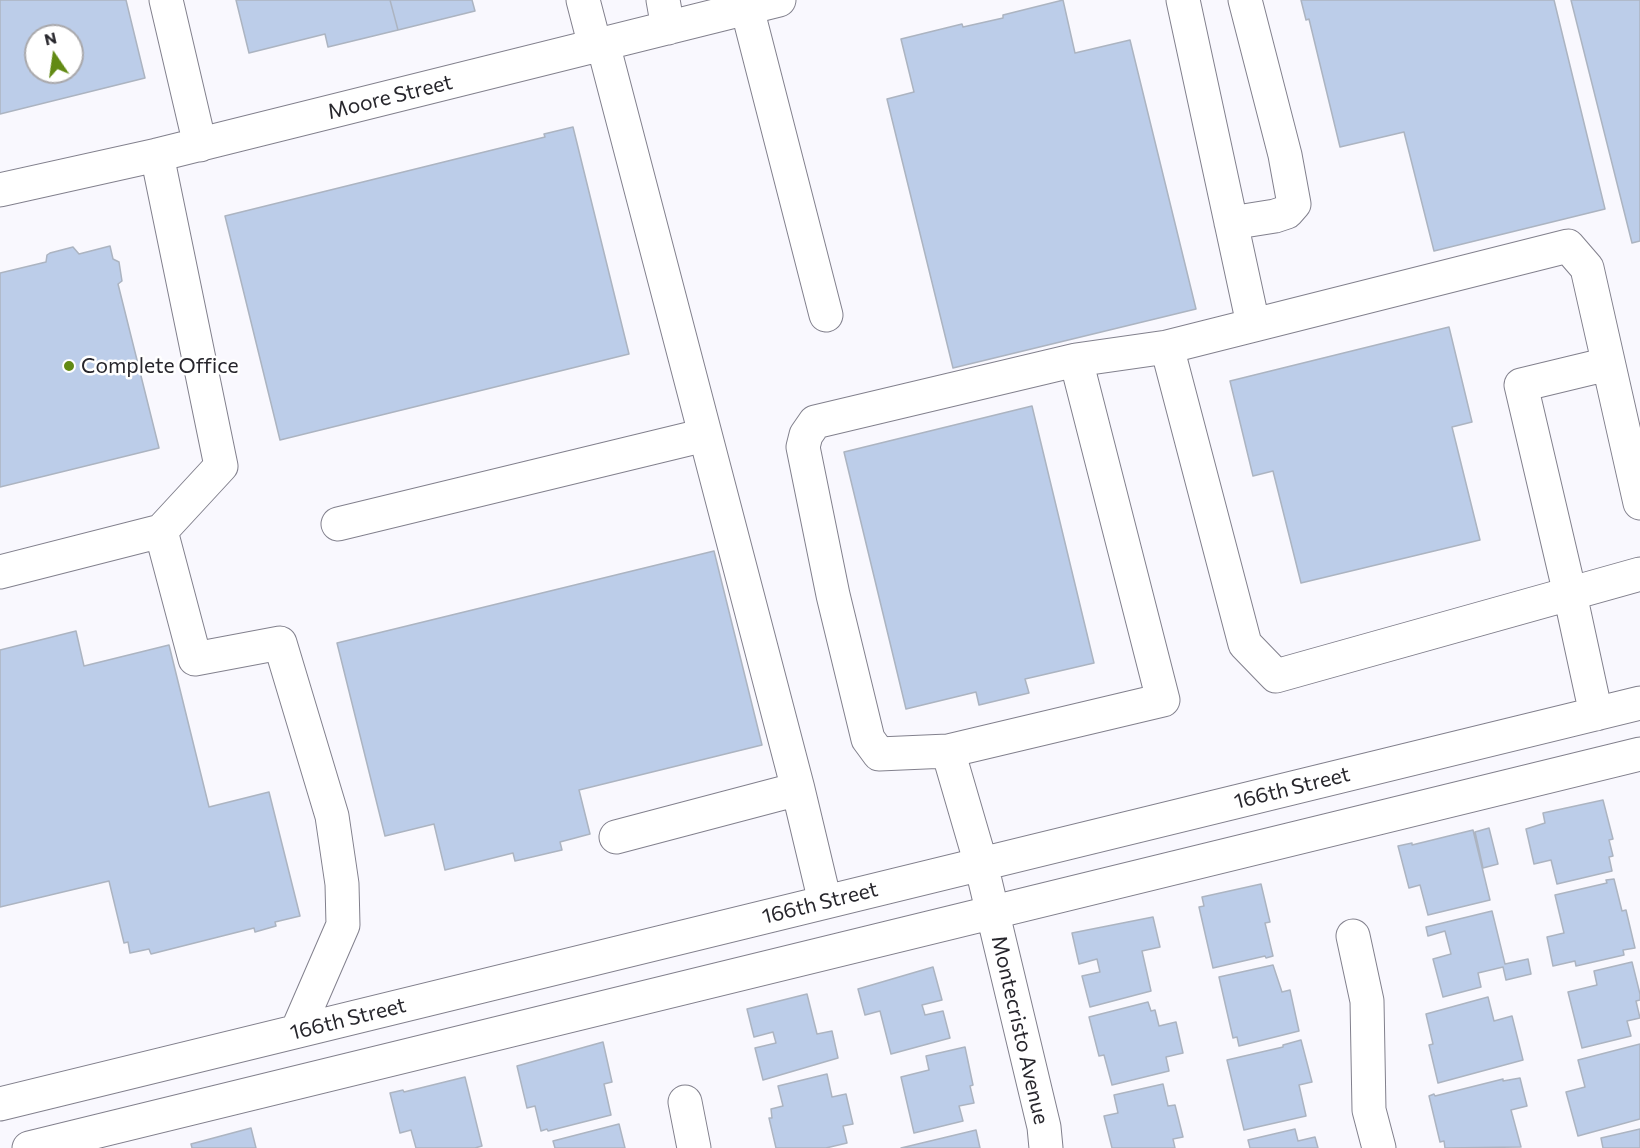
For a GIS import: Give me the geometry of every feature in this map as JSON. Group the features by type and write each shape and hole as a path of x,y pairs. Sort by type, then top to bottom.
{"street":[{"path":"166,0 200,144"},
{"path":"583,0 599,45 705,435 798,789 825,902"},
{"name":"Moore Street","path":"0,190 157,155 599,45 665,14 747,8 779,0"},
{"path":"1231,223 1281,214 1287,212 1294,204 1285,155 1245,0"},
{"path":"1188,1 1253,324"},
{"path":"747,8 826,315"},
{"path":"0,572 160,531 221,466 157,155"},
{"path":"1076,360 1162,700 948,751 879,754 868,739 831,584 803,447 806,435 815,422 1076,360 1167,347 1568,246 1587,268 1640,503"},
{"path":"1167,347 1245,644 1276,676 1640,574"},
{"path":"1596,714 1521,385 1608,364"},
{"path":"338,524 705,435"},
{"path":"160,531 195,659 280,643 332,816 342,884 344,925 297,1031"},
{"name":"166th Street","path":"0,1104 1640,703"},
{"name":"Montecristo Avenue","path":"948,751 993,912 1044,1127 1046,1148"},
{"path":"29,1148 1640,754"},
{"path":"616,837 798,789"},
{"path":"1353,936 1367,1001 1369,1110 1379,1148"},
{"path":"686,1102 694,1148"}],"building":[{"path":"0,0 126,0 145,78 0,114"},
{"path":"236,0 390,0 398,30 328,47 325,34 249,53"},
{"path":"390,0 472,0 475,11 398,30"},
{"path":"1063,0 1075,53 1130,40 1196,309 953,368 887,99 914,92 901,39 962,24 963,27 1003,18 1003,15"},
{"path":"1301,0 1554,0 1605,209 1434,251 1404,132 1340,147 1309,19 1306,20"},
{"path":"1571,0 1640,0 1640,241 1632,243"},
{"path":"573,127 629,354 280,440 225,216 545,137 544,134"},
{"name":"Complete Office","path":"110,246 113,259 119,262 122,281 118,284 159,448 0,487 0,273 46,262 47,255 50,253 73,247 79,254"},
{"path":"1449,327 1472,422 1452,427 1480,540 1301,583 1273,471 1253,476 1230,381"},
{"path":"1032,406 1094,663 1025,679 1029,693 979,705 976,692 906,709 844,452"},
{"path":"714,551 762,745 579,790 590,834 560,842 562,850 515,861 513,853 445,870 434,824 385,836 337,643"},
{"path":"76,631 84,666 169,645 209,807 269,792 300,916 275,922 276,926 255,932 254,928 151,954 149,949 130,953 128,942 124,943 109,881 0,907 0,650"},
{"path":"1603,800 1613,839 1609,840 1613,856 1609,857 1612,871 1557,884 1551,860 1534,864 1526,829 1545,823 1543,813"},
{"path":"1489,828 1498,864 1483,868 1475,832"},
{"path":"1473,830 1490,900 1428,915 1420,885 1409,888 1398,846 1412,843 1412,845"},
{"path":"1614,879 1622,911 1626,910 1635,948 1623,950 1624,955 1576,966 1575,961 1553,966 1547,937 1564,933 1555,895 1607,883 1606,880"},
{"path":"1261,884 1270,922 1265,923 1273,956 1213,968 1199,907 1204,906 1202,897"},
{"path":"1492,911 1505,964 1528,959 1531,974 1506,980 1503,967 1478,973 1481,987 1443,997 1433,959 1451,954 1445,931 1428,936 1426,927"},
{"path":"1153,917 1160,947 1142,951 1151,991 1090,1007 1082,976 1100,972 1097,959 1079,964 1072,933"},
{"path":"1632,962 1640,994 1640,1000 1636,1001 1640,1018 1627,1021 1631,1036 1582,1048 1568,992 1597,985 1594,971"},
{"path":"1273,965 1282,992 1290,990 1299,1031 1239,1046 1237,1037 1233,1038 1219,977"},
{"path":"933,967 942,1000 922,1005 925,1015 943,1011 950,1038 891,1054 880,1011 865,1015 858,989"},
{"path":"807,994 817,1034 832,1031 838,1058 763,1080 755,1048 776,1043 773,1032 754,1037 747,1009"},
{"path":"1488,997 1494,1021 1512,1016 1523,1060 1438,1083 1429,1045 1433,1044 1426,1014"},
{"path":"1148,1002 1151,1011 1155,1010 1159,1026 1176,1022 1183,1053 1166,1057 1169,1071 1112,1085 1104,1055 1099,1056 1089,1017"},
{"path":"1301,1040 1312,1082 1299,1085 1306,1116 1244,1130 1227,1060 1283,1047 1283,1045"},
{"path":"603,1042 612,1082 604,1084 611,1115 541,1131 535,1106 527,1108 517,1066"},
{"path":"1640,1044 1640,1119 1578,1136 1566,1092 1585,1087 1578,1060"},
{"path":"965,1047 973,1085 970,1086 974,1103 959,1106 963,1121 914,1133 901,1077 929,1070 926,1056"},
{"path":"827,1074 832,1097 846,1094 853,1124 843,1126 847,1143 826,1148 776,1148 769,1118 772,1118 771,1109 783,1106 778,1086"},
{"path":"465,1077 482,1146 416,1148 411,1130 400,1133 390,1093 403,1090 404,1092"},
{"path":"1520,1078 1527,1106 1511,1110 1521,1147 1445,1148 1444,1141 1440,1142 1429,1096 1503,1079 1503,1081"},
{"path":"1163,1084 1168,1106 1175,1105 1183,1137 1173,1139 1175,1148 1112,1148 1104,1116 1118,1113 1114,1095"},
{"path":"619,1124 625,1148 555,1148 553,1141"},
{"path":"251,1128 256,1148 192,1148 191,1144"},
{"path":"1295,1129 1298,1141 1315,1137 1318,1148 1250,1148 1248,1140"},
{"path":"1640,1129 1640,1148 1603,1148 1601,1138"},
{"path":"976,1130 980,1148 901,1148"}],"place":[{"name":"Complete Office","path":"69,366"}]}
